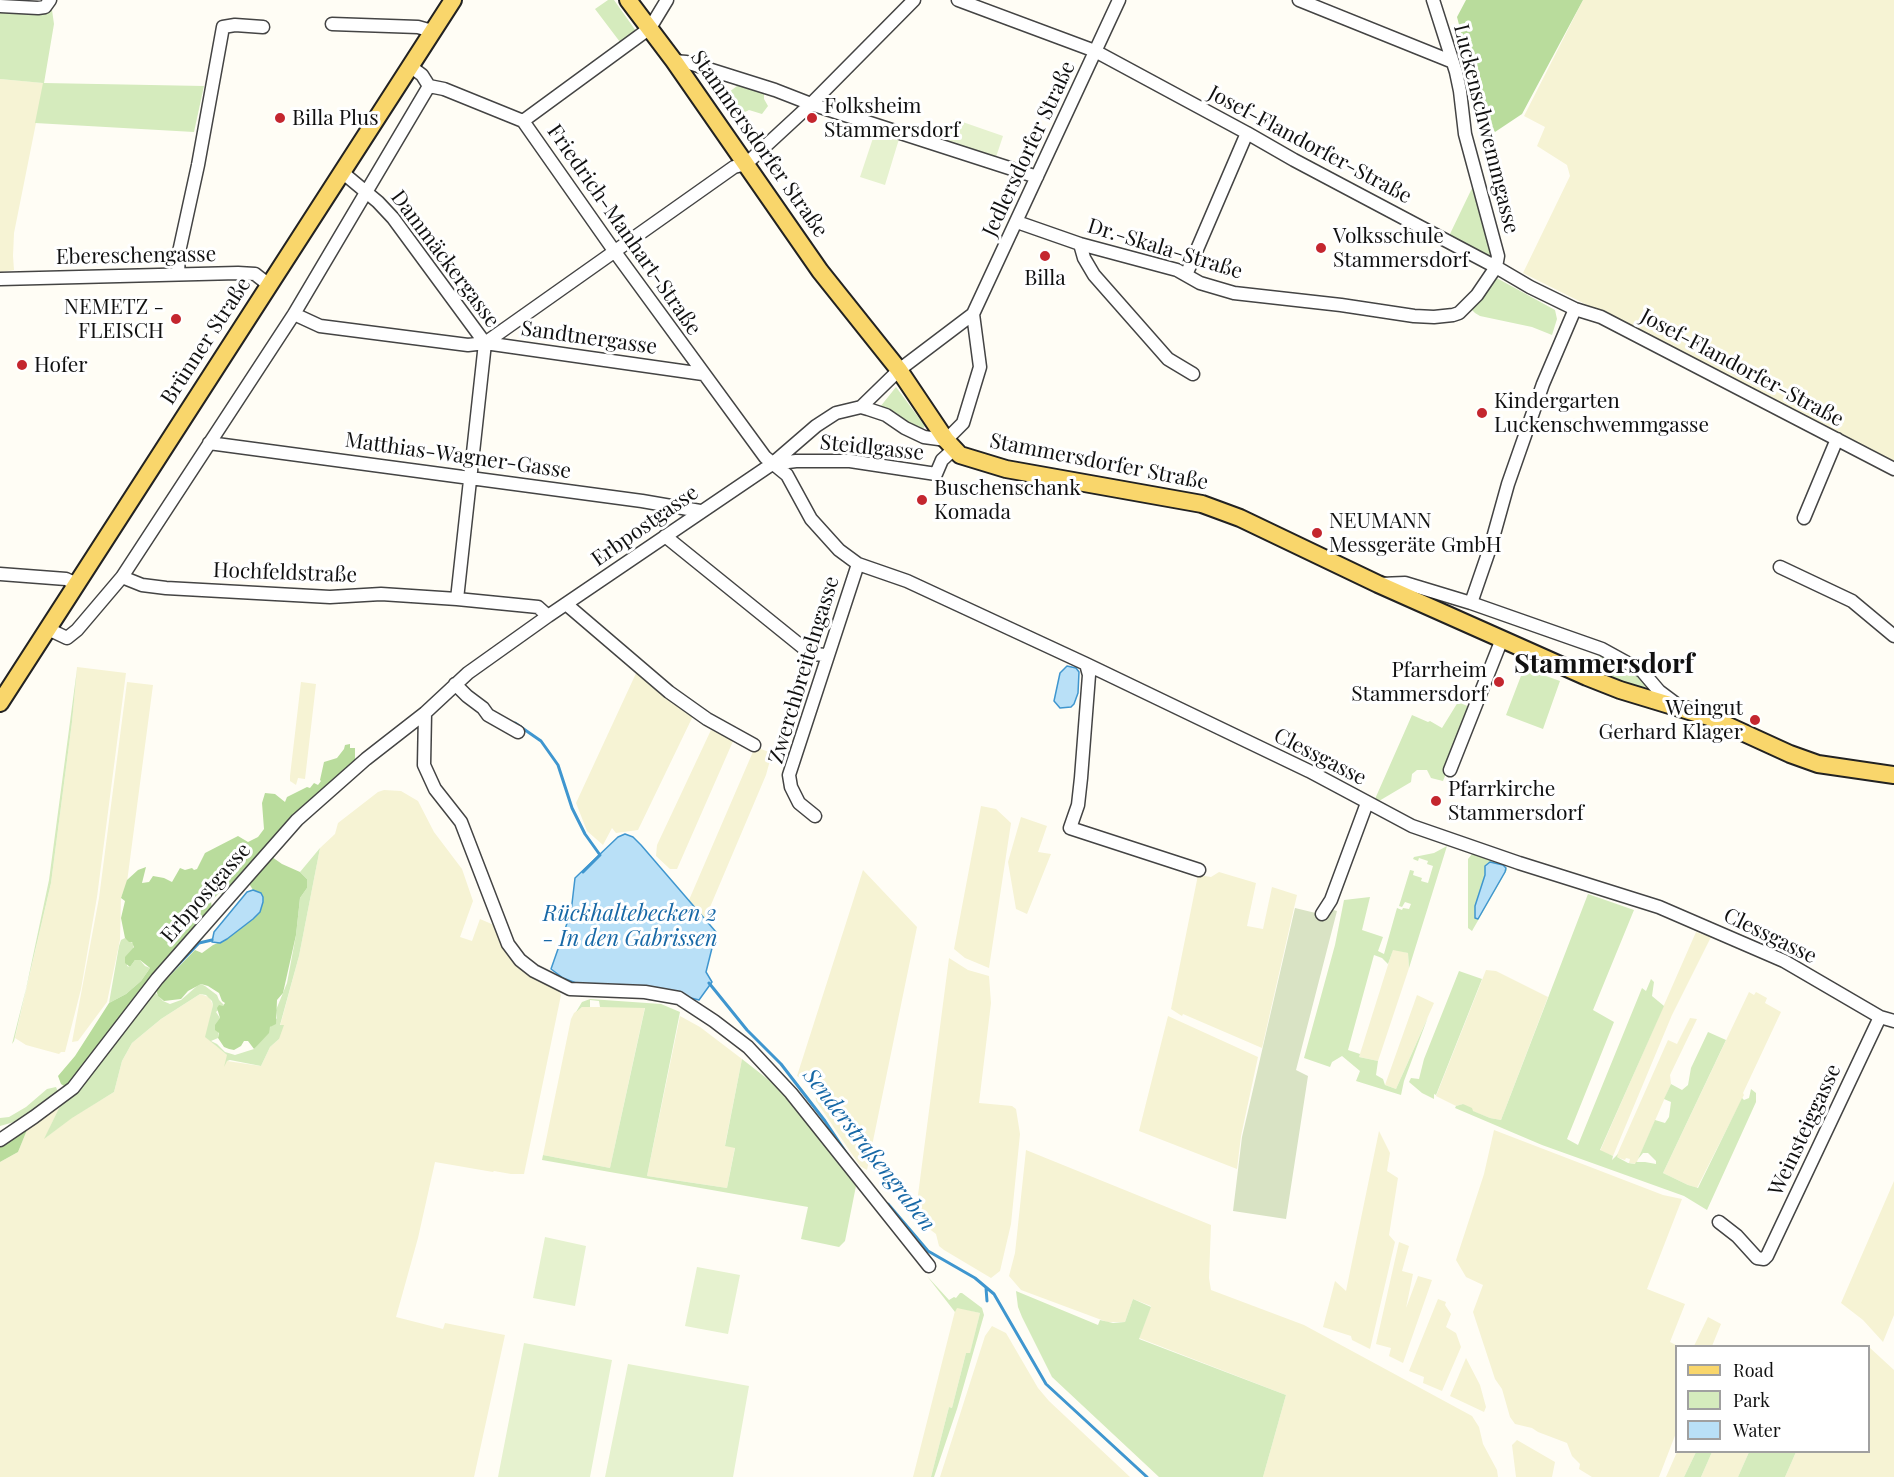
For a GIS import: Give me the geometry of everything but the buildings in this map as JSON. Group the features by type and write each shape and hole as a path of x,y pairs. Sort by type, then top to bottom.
{"main road":[{"name":"Stammersdorfer Straße","path":"628,0 674,61 820,271 898,370 960,455 1006,469 1203,504 1620,690 1709,717 1790,754 1818,764 1894,775"},
{"name":"Brünner Straße","path":"0,703 452,1"}],"street":[{"path":"523,121 650,28 667,0"},
{"path":"486,343 734,166 746,164 811,104 914,0"},
{"name":"Josef-Flandorfer-Straße","path":"958,0 1095,51 1530,287 1575,309 1601,316 1894,469"},
{"name":"Jedlersdorfer Straße","path":"973,314 1119,0"},
{"path":"1299,0 1453,62"},
{"name":"Luckenschwemmgasse","path":"1433,0 1460,91 1466,134 1498,256 1496,267"},
{"path":"0,6 38,8 45,7 49,2"},
{"path":"332,24 417,27 432,31"},
{"path":"178,274 179,252 198,165 223,27 235,25 263,27"},
{"path":"674,61 686,62 775,90 811,104 1037,177"},
{"name":"Friedrich-Manhart-Straße","path":"410,66 422,75 429,86 444,89 523,121 703,374 772,464"},
{"path":"48,629 67,638 77,630 122,577 294,314 429,86"},
{"path":"1186,275 1247,133"},
{"name":"Dammäckergasse","path":"342,172 367,192 393,218 486,343 457,599"},
{"name":"Dr.-Skala-Straße","path":"1017,222 1080,244 1156,263 1177,270 1200,283 1234,293 1413,316 1453,315 1467,306 1496,267"},
{"path":"1080,244 1084,258 1094,275 1168,359 1192,374"},
{"name":"Ebereschengasse","path":"0,279 250,273 258,275 269,285"},
{"path":"1471,603 1491,546 1508,484 1543,384 1575,309"},
{"name":"Sandtnergasse","path":"294,314 320,326 468,345 486,343 703,374"},
{"path":"973,314 980,367 963,423 950,444 924,437 886,416 861,407 898,370 973,314"},
{"name":"Erbpostgasse","path":"0,1140 73,1088 158,979 297,820 366,759 425,713 455,684 548,616 772,464 816,426 836,413 861,407"},
{"path":"1803,518 1837,439"},
{"name":"Matthias-Wagner-Gasse","path":"209,443 700,511"},
{"name":"Steidlgasse","path":"772,464 796,461 850,461 936,474 950,444"},
{"name":"Clessgasse","path":"772,464 787,475 811,519 839,550 858,564 907,581 1086,664 1309,771 1412,826 1659,907 1784,961 1880,1017 1894,1021"},
{"path":"664,536 811,654 827,655"},
{"name":"Zwerchbreitelngasse","path":"815,816 799,803 791,787 789,775 858,564"},
{"path":"1780,567 1852,602 1894,636"},
{"path":"0,574 66,579 77,584"},
{"name":"Hochfeldstraße","path":"122,577 142,585 166,588 330,597 381,594 457,599 538,607 548,616"},
{"name":"Stammersdorfer Straße","path":"1378,584 1405,583 1471,603 1602,649 1642,671 1659,691 1683,709"},
{"path":"566,604 669,692 707,719 754,745"},
{"path":"1450,770 1502,639"},
{"path":"1086,664 1089,675 1081,778 1078,805 1070,828 1199,870"},
{"path":"455,684 488,715 518,732"},
{"path":"425,713 424,765 435,789 461,822 508,944 520,960 534,972 570,989 645,992 679,998 748,1047 791,1093 929,1266"},
{"path":"1322,914 1331,900 1367,803"},
{"name":"Weinsteiggasse","path":"1719,1222 1737,1236 1757,1258 1764,1259 1783,1226 1880,1017"}],"shaded area":[{"path":"1583,0 1894,0 1894,462 1523,273 1570,176 1567,165 1537,146 1545,127 1524,116"},
{"path":"0,79 44,83 14,233 14,270 0,272"},
{"path":"77,667 126,673 97,897 81,989 65,1052 59,1054 26,1045 15,1038 51,883"},
{"path":"638,669 693,716 638,830 616,833 612,828 603,845 587,831 576,803"},
{"path":"127,682 153,685 127,882 121,898 120,940 107,1002 78,1041 72,1042 99,898"},
{"path":"301,682 316,684 305,779 298,778 296,785 290,781 290,776"},
{"path":"711,730 734,739 677,869 670,869 656,856 657,845"},
{"path":"755,747 772,753 766,775 705,919 689,900"},
{"path":"401,791 418,801 434,832 462,869 473,901 460,937 472,941 480,919 494,925 507,955 517,966 532,977 558,989 561,995 524,1174 493,1172 435,1162 418,1238 396,1317 443,1329 445,1323 505,1335 474,1477 0,1477 0,1162 18,1152 27,1130 60,1106 45,1138 71,1118 114,1092 122,1061 132,1043 161,1019 200,994 209,997 213,1005 206,1037 227,1055 227,1061 261,1066 270,1047 279,1039 280,1026 299,956 320,848 335,834 338,823 378,792"},
{"path":"981,806 996,809 1011,823 989,968 965,958 954,949"},
{"path":"1021,817 1047,826 1038,852 1051,854 1027,914 1016,909 1008,862"},
{"path":"863,870 917,927 867,1170 860,1166 816,1101 814,1085 797,1076"},
{"path":"1219,872 1256,883 1247,926 1263,929 1272,887 1297,895 1262,1048 1183,1014 1182,1016 1171,1009 1198,875 1211,877"},
{"path":"1696,932 1711,937 1672,1015 1613,1156 1600,1151"},
{"path":"1393,949 1408,953 1409,968 1378,1061 1359,1057"},
{"path":"949,958 968,970 989,976 991,1003 979,1103 1012,1106 1016,1109 1020,1134 1011,1224 1000,1271 991,1278 944,1250 939,1246 936,1234 915,1218"},
{"path":"1486,970 1496,971 1548,997 1501,1120 1472,1111 1463,1104 1456,1106 1436,1096"},
{"path":"1749,992 1754,995 1756,992 1767,998 1765,1003 1781,1012 1744,1095 1697,1188 1663,1173"},
{"path":"1417,995 1434,1003 1396,1089 1385,1085"},
{"path":"582,1007 645,1007 610,1168 543,1155 571,1019 574,1013"},
{"path":"680,1016 700,1027 742,1059 725,1145 735,1147 727,1188 647,1176"},
{"path":"1168,1016 1258,1057 1241,1136 1237,1169 1139,1131"},
{"path":"1690,1018 1697,1019 1670,1075 1671,1084 1636,1164 1629,1163 1630,1159 1616,1157 1668,1040 1677,1044"},
{"path":"1494,1130 1663,1195 1682,1199 1647,1289 1685,1304 1670,1342 1676,1345 1675,1436 1659,1477 1592,1477 1579,1469 1580,1464 1572,1456 1567,1443 1532,1428 1515,1424 1510,1417 1473,1312 1483,1285 1466,1277 1456,1260 1484,1174"},
{"path":"1379,1131 1390,1153 1387,1171 1398,1178 1389,1235 1395,1242 1370,1349 1352,1340 1351,1336 1323,1327 1335,1281 1346,1291"},
{"path":"1026,1150 1211,1225 1209,1278 1211,1290 1304,1325 1472,1416 1479,1427 1483,1444 1497,1470 1498,1477 1263,1477 1286,1395 1139,1338 1151,1306 1133,1299 1125,1322 1107,1322 1021,1290 1009,1276 1015,1253"},
{"path":"1894,1181 1894,1315 1883,1342 1863,1320 1841,1303"},
{"path":"1399,1242 1409,1246 1402,1271 1413,1274 1406,1308 1418,1276 1432,1280 1403,1363 1389,1356 1391,1348 1376,1344"},
{"path":"1438,1299 1446,1302 1445,1305 1451,1314 1446,1327 1456,1333 1461,1347 1442,1391 1423,1383 1424,1377 1409,1371"},
{"path":"956,1307 980,1313 970,1354 966,1353 931,1477 913,1477"},
{"path":"1708,1317 1721,1324 1712,1345 1694,1345"},
{"path":"992,1326 1006,1333 1038,1388 1049,1401 1130,1477 940,1477 985,1336"},
{"path":"1870,1348 1894,1370 1894,1477 1785,1477 1796,1453 1870,1453"},
{"path":"1466,1358 1480,1385 1486,1407 1484,1412 1450,1396"},
{"path":"1517,1440 1555,1462 1552,1477 1516,1477 1512,1445"},
{"path":"1677,1453 1696,1453 1684,1477 1666,1477"},
{"path":"1712,1453 1749,1453 1738,1477 1701,1477"}],"green space":[{"path":"608,0 614,0 636,31 620,42 595,9"},
{"path":"1466,0 1583,0 1522,114 1495,132 1481,108 1457,17"},
{"path":"0,8 52,10 54,24 44,83 204,86 194,132 35,123 43,83 0,79"},
{"path":"736,81 764,91 764,99 768,106 762,114 749,110 743,113 729,92 737,86"},
{"path":"954,119 1003,136 996,157 947,141"},
{"path":"875,132 899,139 885,185 860,177"},
{"path":"1474,184 1492,255 1489,258 1449,236"},
{"path":"1493,276 1555,310 1557,319 1552,335 1532,327 1480,316 1471,309"},
{"path":"896,387 925,426 922,430 880,407"},
{"path":"1599,655 1644,678 1645,690 1591,672"},
{"path":"1524,668 1560,681 1543,729 1506,715"},
{"path":"77,669 51,883 12,1044 49,880"},
{"path":"1458,702 1472,708 1443,781 1431,778 1427,770 1417,770 1412,774 1411,782 1379,801 1375,799 1412,715 1442,728"},
{"path":"350,744 350,748 355,748 355,761 291,816 227,894 219,893 211,901 212,911 138,992 67,1088 61,1084 58,1076 75,1056 109,1003 126,994 141,981 150,968 140,960 135,960 130,967 125,963 125,957 134,947 132,942 125,938 121,918 125,901 121,898 127,880 138,870 146,867 142,883 149,882 153,876 172,882 180,868 197,869 205,853 238,836 248,842 258,837 264,829 262,803 265,793 275,794 285,802 287,797 307,787 310,788 314,783 318,785 321,781 324,762 337,758 345,745"},
{"path":"1447,846 1409,968 1408,953 1393,950 1388,964 1382,958 1374,955 1348,1050 1360,1054 1359,1057 1378,1061 1376,1075 1383,1079 1385,1085 1396,1089 1428,1017 1401,1095 1356,1081 1360,1071 1342,1056 1332,1062 1330,1067 1304,1058 1335,945 1344,900 1370,897 1362,930 1383,937 1378,951 1384,954 1397,908 1409,909 1411,904 1405,902 1402,907 1399,906 1410,870 1414,871 1413,875 1422,878 1421,881 1428,883 1433,866 1427,864 1428,861 1419,858 1418,861 1413,859 1414,857 1434,853"},
{"path":"320,848 299,956 280,1025 284,1025 279,1039 270,1047 261,1066 230,1060 224,1067 227,1055 205,1037 212,1001 206,995 200,994 161,1019 132,1043 122,1061 114,1092 72,1118 44,1139 60,1106 152,989 163,1001 170,1004 181,1000 197,986 201,984 205,986 217,995 224,1005 216,1012 220,1018 218,1038 211,1041 225,1052 235,1055 254,1049 277,1018 276,1010 287,983 300,898 307,888 307,879 300,872"},
{"path":"1472,854 1504,864 1507,870 1472,931 1468,928 1468,859"},
{"path":"272,857 300,872 307,879 307,888 300,898 296,935 283,993 277,1000 276,1024 270,1027 269,1033 254,1049 248,1041 244,1041 234,1050 229,1049 224,1047 218,1038 219,1033 215,1030 215,1025 220,1018 217,1008 225,1003 219,993 201,984 188,991 181,999 164,1001 158,996 156,990 195,950 202,953 227,939 260,912 258,892 253,890 248,882"},
{"path":"1588,894 1634,910 1593,1010 1614,1022 1567,1139 1578,1145 1642,988 1646,991 1651,979 1654,982 1652,996 1664,1006 1600,1150 1613,1156 1612,1160 1618,1154 1617,1157 1628,1163 1656,1164 1648,1153 1643,1153 1638,1159 1655,1120 1665,1123 1669,1117 1671,1102 1664,1099 1671,1084 1682,1090 1688,1085 1691,1068 1708,1032 1726,1040 1663,1173 1698,1188 1742,1098 1744,1100 1749,1098 1751,1089 1756,1093 1756,1102 1707,1210 1684,1196 1542,1145 1455,1108 1463,1104 1472,1108 1473,1111 1501,1120"},
{"path":"1295,908 1324,915 1330,909 1337,911 1296,1070 1308,1076 1286,1219 1233,1211 1242,1137"},
{"path":"125,938 134,944 128,955 127,966 130,967 135,960 140,960 150,968 141,981 126,994 109,1003 119,946 121,940"},
{"path":"1459,971 1482,979 1436,1095 1434,1094 1434,1099 1409,1082 1411,1078 1419,1079 1424,1059"},
{"path":"590,999 661,1004 680,1012 647,1176 727,1188 735,1148 725,1146 742,1059 783,1091 856,1186 845,1241 839,1247 801,1239 808,1207 542,1160 543,1155 610,1168 645,1008 600,1007 599,1001 590,1000 590,1007 582,1007 576,1012 582,1002"},
{"path":"56,1087 58,1092 21,1120 0,1126 0,1118 9,1117 26,1107 47,1089"},
{"path":"27,1130 18,1152 0,1162 0,1144"},
{"path":"545,1237 586,1246 575,1306 533,1298"},
{"path":"697,1267 740,1275 728,1334 685,1326"},
{"path":"927,1276 949,1300 962,1293 982,1308 984,1315 957,1409 934,1477 931,1477 949,1407 952,1408 966,1353 970,1353 980,1313 957,1308 955,1312"},
{"path":"1016,1291 1098,1325 1100,1320 1113,1323 1125,1322 1133,1299 1151,1307 1139,1339 1286,1395 1263,1477 1159,1477 1052,1377 1022,1317"},
{"path":"524,1343 612,1360 590,1477 498,1477"},
{"path":"628,1364 749,1386 733,1477 605,1477"},
{"path":"1696,1453 1712,1453 1701,1477 1684,1477"},
{"path":"1749,1453 1796,1453 1785,1477 1738,1477"}],"water":[{"path":"1067,666 1076,668 1079,672 1078,693 1071,707 1060,708 1054,701 1060,673"},
{"name":"Rückhaltebecken 2 - In den Gabrissen","path":"625,834 633,837 641,845 716,932 706,972 712,982 699,1000 675,994 584,986 563,978 551,969 571,912 575,878 618,837"},
{"path":"1490,862 1506,868 1478,919 1475,918 1475,906 1485,875 1485,866"},
{"path":"253,890 261,893 263,897 260,912 227,939 220,943 212,942 214,932 247,892"}],"waterway":[{"name":"Senderstraßengraben","path":"515,723 541,741 558,765 572,808 585,834 600,855 583,872"},
{"path":"169,974 199,943 212,940"},
{"name":"Senderstraßengraben","path":"709,983 747,1030 781,1064 825,1121 851,1160"},
{"name":"Senderstraßengraben","path":"888,1204 928,1251 975,1278 994,1294 1046,1384 1147,1477"},
{"path":"986,1288 987,1301"}],"place":[{"name":"Billa Plus","path":"280,118"},
{"name":"Folksheim Stammersdorf","path":"812,118"},
{"name":"Volksschule Stammersdorf","path":"1321,248"},
{"name":"Billa","path":"1045,256"},
{"name":"NEMETZ - FLEISCH","path":"176,319"},
{"name":"Hofer","path":"22,365"},
{"name":"Kindergarten Luckenschwemmgasse","path":"1482,413"},
{"name":"Buschenschank Komada","path":"922,500"},
{"name":"NEUMANN Messgeräte GmbH","path":"1317,533"},
{"name":"Pfarrheim Stammersdorf","path":"1499,682"},
{"name":"Weingut Gerhard Klager","path":"1755,720"},
{"name":"Pfarrkirche Stammersdorf","path":"1436,801"}],"district":[{"name":"Stammersdorf","path":"1604,665"}]}
